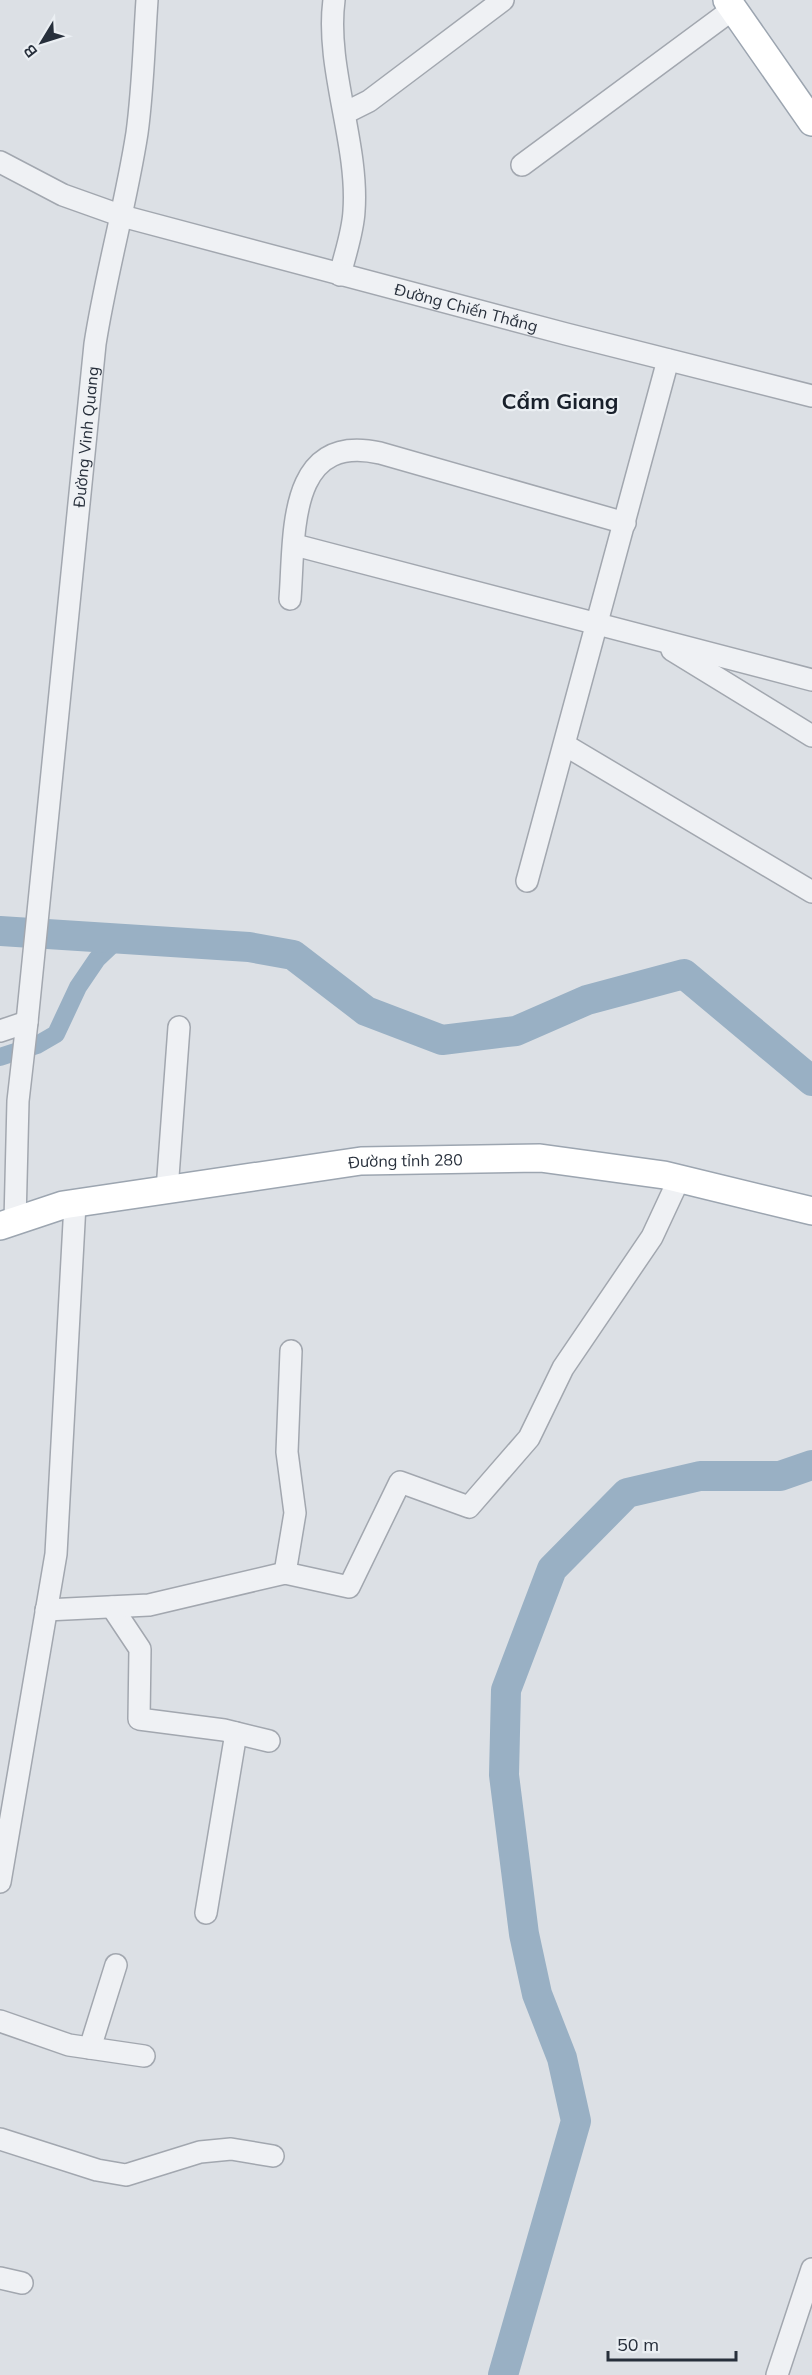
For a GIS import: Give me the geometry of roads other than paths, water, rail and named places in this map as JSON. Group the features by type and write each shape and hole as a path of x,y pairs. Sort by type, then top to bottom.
{"main road":[{"path":"730,4 812,122"},
{"name":"Đường tỉnh 280","path":"8,1223 75,1204 361,1161 540,1158 678,1179 812,1211"}],"street":[{"name":"Đường Vinh Quang","path":"8,1223 18,1101 95,344 104,286 122,216 137,131 147,0"},
{"path":"334,0 337,78 345,113 354,212 340,274"},
{"path":"345,113 369,101 503,0"},
{"path":"522,165 730,4"},
{"name":"Đường Chiến Thắng","path":"0,162 63,195 122,216 812,396"},
{"path":"527,881 668,360"},
{"path":"290,599 302,488 321,462 332,454 348,449 380,453 625,523"},
{"path":"295,545 812,680"},
{"path":"653,639 812,736"},
{"path":"565,745 812,892"},
{"path":"0,1031 27,1022"},
{"path":"167,1190 179,1027"},
{"path":"46,1610 149,1605 285,1574 349,1587 400,1482 469,1507 529,1438 563,1368 652,1237 678,1179"},
{"path":"0,1882 56,1554 75,1204"},
{"path":"285,1574 295,1513 286,1452 291,1351"},
{"path":"112,1607 140,1649 139,1719 236,1733 269,1741"},
{"path":"206,1913 236,1733"},
{"path":"90,2048 116,1965"},
{"path":"0,2021 50,2039 144,2056"},
{"path":"0,2139 98,2170 126,2175 200,2152 231,2149 273,2156"},
{"path":"777,2375 812,2269"},
{"path":"0,2278 22,2283"}],"waterway":[{"path":"0,931 249,947 293,955 366,1011 442,1040 516,1031 587,1000 684,974 812,1081"},
{"path":"0,1057 37,1045 56,1034 78,987 97,959 118,939"},
{"path":"503,2375 576,2121 562,2058 537,1994 524,1934 504,1775 506,1690 552,1569 627,1493 700,1476 780,1476 812,1465"}],"district":[{"name":"Cẩm Giang","path":"560,401"}]}
